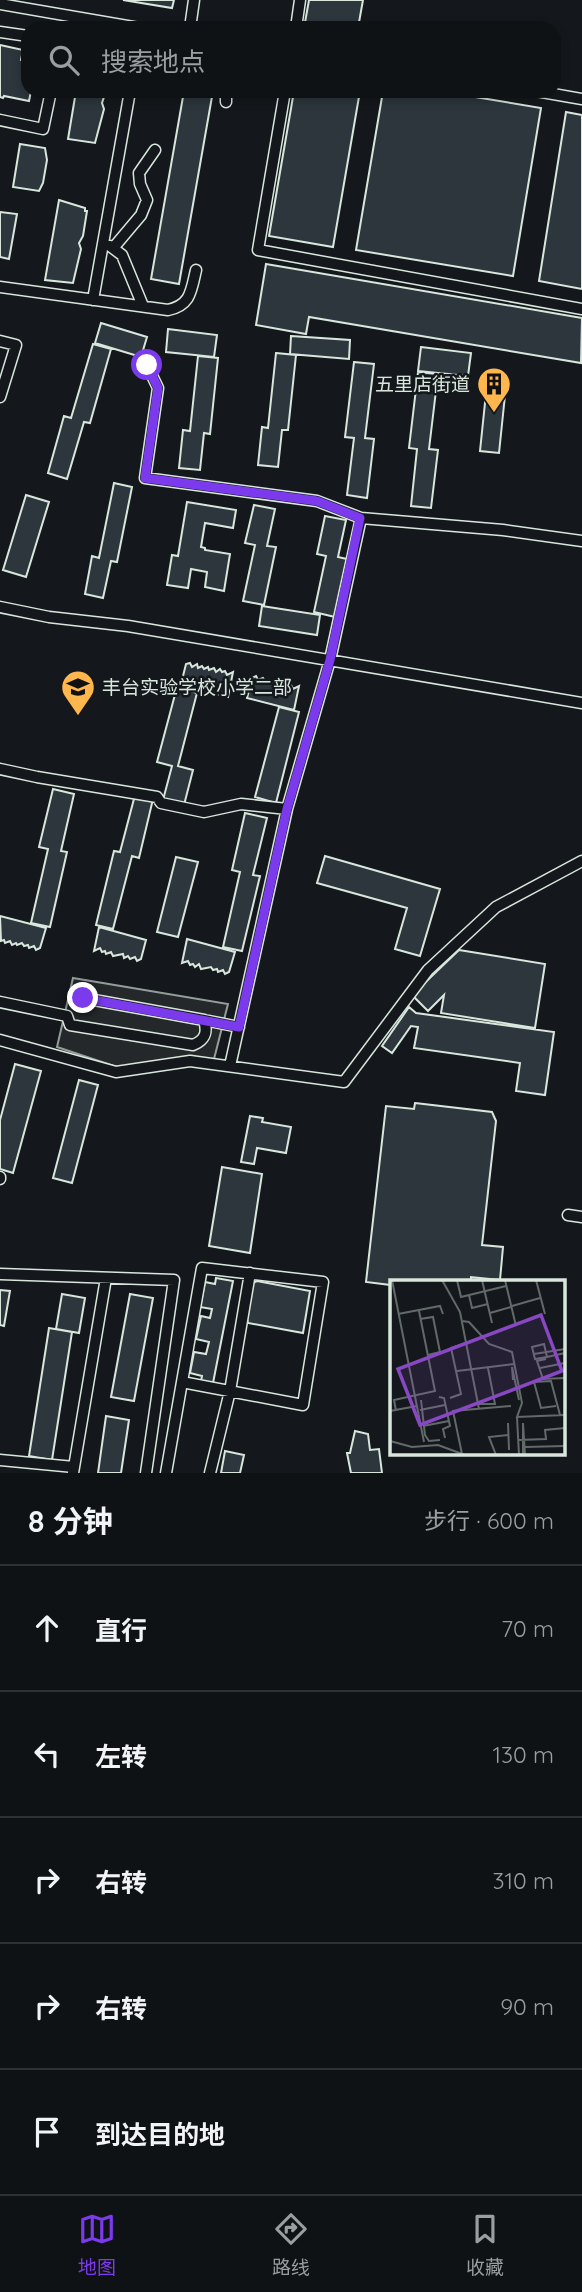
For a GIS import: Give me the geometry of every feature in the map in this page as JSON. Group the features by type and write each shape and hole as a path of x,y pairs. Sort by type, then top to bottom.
{"street":[{"path":"191,21 194,0"},
{"path":"297,21 300,0"},
{"path":"0,4 98,21"},
{"path":"0,32 21,36"},
{"path":"561,95 582,99"},
{"path":"0,120 43,129 50,98"},
{"path":"93,300 109,246 129,98"},
{"path":"284,98 258,250 582,309"},
{"path":"109,246 141,215 147,200 140,184 139,173 155,150"},
{"path":"109,246 122,255 143,306"},
{"path":"0,287 168,310 186,303 195,271"},
{"path":"0,341 16,345 0,397"},
{"path":"147,365 158,388 145,478 317,501 360,518 503,530 582,541"},
{"path":"230,1066 287,809 330,660 360,518"},
{"path":"0,607 49,617 128,626 582,700"},
{"path":"0,769 157,797 162,803 204,813 241,804 287,809"},
{"path":"0,1040 116,1072 190,1060 344,1082 428,970 496,907 582,861"},
{"path":"83,998 239,1027"},
{"path":"0,1002 67,1016 70,1025 193,1045 205,1036 207,1028 204,1020"},
{"path":"568,1214 582,1217"},
{"path":"166,1473 202,1268 323,1282 303,1405 182,1382"},
{"path":"210,1473 230,1391 250,1273"},
{"path":"0,1274 174,1280 146,1473"},
{"path":"0,1460 73,1470 106,1278"}],"shaded area":[{"path":"73,978 228,1004 214,1059 117,1067 57,1047"}],"building":[{"path":"123,0 174,0 172,8"},
{"path":"309,0 363,0 359,21 305,21"},
{"path":"0,45 21,50 21,98 30,98 29,101 0,97"},
{"path":"75,98 104,98 104,109 95,143 68,139"},
{"path":"183,98 212,98 179,284 151,279"},
{"path":"293,98 359,98 333,247 269,236"},
{"path":"382,98 481,98 541,108 513,276 356,250"},
{"path":"566,112 582,115 582,289 539,281"},
{"path":"20,144 45,148 47,160 39,191 13,187"},
{"path":"59,200 87,211 73,283 45,280"},
{"path":"0,212 17,214 9,259 0,257"},
{"path":"266,264 582,318 581,363 309,317 306,334 256,325"},
{"path":"101,323 147,337 141,357 95,343"},
{"path":"168,329 217,335 214,357 166,352"},
{"path":"291,336 350,340 349,359 290,354"},
{"path":"93,344 111,349 90,423 84,422 67,479 48,473 64,416 71,418"},
{"path":"421,347 471,353 468,376 418,371"},
{"path":"276,353 296,355 288,430 282,430 278,467 258,465 262,427 268,428"},
{"path":"198,356 218,358 210,434 204,433 200,470 179,468 183,430 190,431"},
{"path":"354,362 374,364 365,438 374,439 367,498 347,495 354,438 345,437"},
{"path":"418,372 438,374 429,449 438,450 431,508 411,506 417,449 409,448"},
{"name":"五里店街道","path":"488,374 507,376 499,453 480,451"},
{"path":"114,483 132,487 117,562 111,561 103,598 85,594 92,556 99,558"},
{"path":"26,495 49,502 26,577 3,570"},
{"path":"187,502 236,510 233,528 205,523 201,547 230,554 224,591 205,587 207,572 191,569 188,588 167,585 172,555 178,556"},
{"path":"254,505 275,509 267,546 276,547 264,605 243,601 255,545 245,543"},
{"path":"325,516 346,520 338,557 347,559 335,617 314,612 326,556 317,554"},
{"path":"262,606 320,615 317,635 259,626"},
{"path":"190,663 192,667 197,664 198,668 214,668 216,672 220,669 227,675 233,672 228,697 181,684 186,664"},
{"path":"256,676 258,680 263,678 270,683 287,683 293,689 299,686 294,710 247,698 252,678"},
{"path":"177,687 197,693 178,766 193,770 184,805 163,800 172,766 157,762"},
{"path":"279,707 299,712 276,803 255,797"},
{"path":"53,789 74,794 61,851 67,852 50,927 31,923 48,849 39,847"},
{"path":"135,795 153,799 139,858 132,856 113,929 96,925 114,851 120,852"},
{"path":"245,813 267,818 253,875 260,876 242,951 223,947 240,872 232,870"},
{"path":"325,856 440,889 420,956 395,949 407,908 317,883"},
{"path":"176,857 198,862 178,937 157,932"},
{"path":"0,916 46,928 40,948 36,950 34,946 29,948 22,943 12,945 10,941 1,941"},
{"path":"99,927 146,940 141,959 137,961 135,957 130,959 128,956 124,958 123,954 113,956 111,952 102,952 100,948 94,951"},
{"path":"187,939 235,952 229,972 225,974 223,970 218,972 211,967 201,969 199,964 195,967 188,961 182,963"},
{"path":"459,950 545,964 535,1028 441,1013 444,995 428,1011 412,995"},
{"path":"409,1007 416,1013 554,1032 545,1095 516,1091 520,1063 414,1048 418,1027 411,1026 392,1053 382,1046"},
{"path":"15,1064 41,1071 13,1173 0,1169 0,1120"},
{"path":"79,1080 98,1085 72,1183 53,1178"},
{"path":"415,1103 492,1112 496,1121 482,1245 503,1247 500,1280 471,1277 471,1280 390,1280 390,1285 366,1282 386,1106 414,1109"},
{"path":"250,1116 263,1118 262,1122 291,1127 286,1153 257,1148 254,1164 241,1162"},
{"path":"222,1167 262,1174 250,1253 209,1246"},
{"path":"216,1278 233,1281 213,1383 201,1381 202,1376 190,1373 194,1352 206,1354 209,1342 196,1339 201,1316 210,1318 212,1309 200,1307 205,1282 215,1284"},
{"path":"257,1281 310,1291 303,1333 248,1323 253,1283"},
{"path":"0,1290 10,1291 4,1326 0,1325"},
{"path":"62,1294 85,1298 79,1333 56,1329"},
{"path":"130,1294 153,1298 134,1401 111,1397"},
{"path":"49,1328 72,1332 52,1460 29,1456"},
{"path":"106,1416 129,1420 121,1473 98,1473"},
{"path":"355,1431 368,1434 370,1450 379,1449 382,1473 351,1473 347,1453 350,1453"},
{"path":"225,1451 244,1455 240,1473 221,1473"}],"place":[{"name":"五里店街道","path":"494,414"},
{"name":"丰台实验学校小学二部","path":"78,717"}],"route":[{"path":"83,998 239,1027 287,809 330,660 360,518 317,501 145,478 158,388 147,365"}]}
